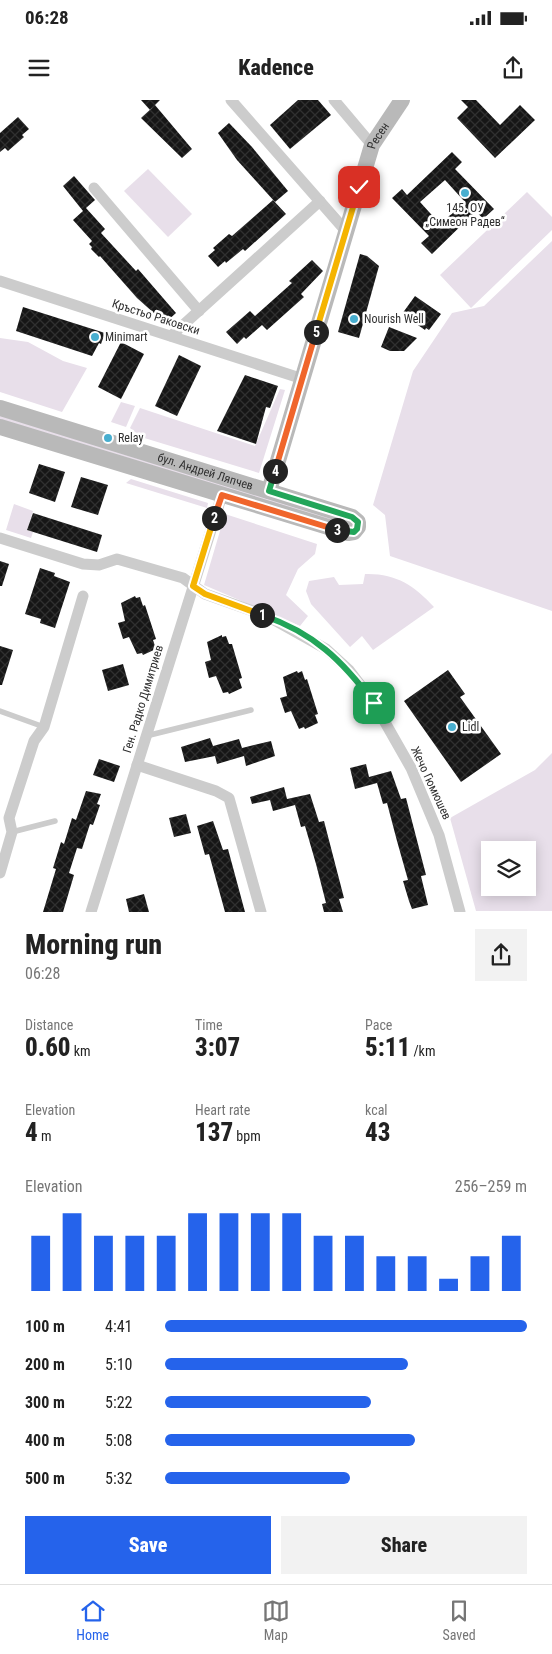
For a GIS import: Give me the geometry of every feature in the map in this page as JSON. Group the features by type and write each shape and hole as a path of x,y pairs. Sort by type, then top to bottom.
{"main road":[{"name":"Ресен","path":"269,491 345,230 372,145 402,100"},
{"name":"бул. Андрей Ляпчев","path":"0,408 355,518 358,522 358,527 356,531 348,533 0,427"}],"street":[{"path":"231,100 345,230"},
{"path":"334,100 372,145"},
{"path":"94,188 199,311"},
{"path":"171,336 320,201"},
{"name":"Кръстьо Раковски","path":"0,281 303,379"},
{"name":"Ген. Радко Димитриев","path":"91,912 222,495"},
{"name":"Жечо Гюмюшев","path":"0,538 83,564 99,565 117,559 183,578 205,594 267,616 326,648 350,670 374,703 411,768 439,835 460,912"},
{"path":"0,873 12,832 5,817 34,741 44,726 83,596"},
{"path":"137,765 216,791 229,798 261,912"}],"lane":[{"path":"146,736 251,710"},
{"path":"0,711 44,726"},
{"path":"12,832 55,821"}],"shaded area":[{"path":"148,169 192,214 168,237 124,191"},
{"path":"527,192 552,217 552,230 471,308 440,275"},
{"path":"552,241 552,611 390,556 385,515 373,505 413,371 452,313 484,306"},
{"path":"0,338 28,342 63,361 87,368 62,412 0,392"},
{"path":"280,389 285,390 259,473 141,437 130,428 140,408 255,446"},
{"path":"121,402 135,406 126,427 111,422"},
{"path":"0,414 336,517 335,521 0,421"},
{"path":"131,479 208,503 207,508 126,483"},
{"path":"14,504 33,511 27,530 33,532 31,538 6,530"},
{"path":"225,514 317,544 315,554 298,569 286,595 308,616 300,626 204,585"},
{"path":"365,574 395,578 419,592 434,607 373,650 362,636 350,647 311,604 306,591 309,581 334,577 339,585 363,584"},
{"path":"552,753 552,911 476,911 450,818 535,770"}],"building":[{"path":"141,100 160,100 155,105 192,149 182,158 141,118 150,110"},
{"path":"298,100 318,100 331,115 290,149 270,125"},
{"path":"461,100 476,100 500,125 520,105 535,120 495,158 457,118 468,107"},
{"path":"18,117 29,129 22,135 24,137 8,151 5,148 0,152 0,133"},
{"path":"229,123 252,147 288,191 275,202 237,160 218,133"},
{"path":"452,152 462,162 455,169 494,209 483,219 476,211 432,254 421,243 429,236 392,198 402,189 407,195","holes":["445,180 465,202 440,224 420,202"]},
{"path":"74,176 95,200 86,208 105,229 101,233 136,271 138,269 176,313 165,323 137,298 100,256 91,249 92,247 89,244 92,241 73,220 83,211 63,186"},
{"path":"273,200 286,214 245,251 243,249 218,267 208,256 215,250 213,248 229,234 232,236"},
{"path":"360,254 367,256 379,266 359,338 338,332"},
{"path":"312,260 323,271 301,294 304,297 267,330 262,325 237,344 226,332 250,311 255,316 292,283 289,281"},
{"path":"415,296 441,314 429,330 426,328 425,330 402,314"},
{"path":"23,307 105,333 101,344 99,343 92,356 16,331"},
{"path":"389,327 417,338 404,351 390,351 381,347"},
{"path":"121,342 144,354 121,399 98,387"},
{"path":"179,355 201,366 177,416 155,406"},
{"path":"245,375 278,386 270,408 266,407 256,444 217,431"},
{"path":"39,464 65,472 55,502 29,493"},
{"path":"81,477 108,485 98,515 71,507"},
{"path":"33,513 102,535 97,552 27,530"},
{"path":"0,561 9,564 2,586 0,586"},
{"path":"40,568 55,573 54,576 70,582 55,628 40,623 41,619 25,614"},
{"path":"135,596 136,598 140,597 143,606 145,605 156,639 153,640 156,649 143,655 142,653 137,654 129,637 123,639 118,623 125,621 121,603"},
{"path":"222,635 222,637 226,636 229,644 232,644 242,678 239,679 242,688 229,694 228,692 223,693 216,676 209,678 205,662 211,660 207,642"},
{"path":"0,646 13,650 2,685 0,685"},
{"path":"123,664 129,685 108,691 102,670"},
{"name":"Lidl","path":"448,670 465,694 460,697 501,754 461,782 404,701"},
{"path":"297,671 298,673 302,671 305,680 307,679 318,714 315,715 318,723 305,729 304,727 299,729 291,711 285,713 280,698 287,696 283,677"},
{"path":"210,738 213,746 239,739 242,748 271,741 275,756 246,766 244,756 217,764 215,756 185,762 181,747"},
{"path":"99,759 120,766 114,782 93,775"},
{"path":"366,764 369,777 391,771 401,799 406,798 426,875 421,876 428,905 412,909 403,881 408,880 387,803 383,804 377,783 355,789 350,768"},
{"path":"284,787 287,799 310,794 319,822 324,821 344,898 339,899 343,912 324,912 322,904 326,903 316,864 305,826 301,827 295,805 273,811 270,800 252,804 250,797"},
{"path":"86,791 101,794 97,804 100,805 93,825 90,824 82,849 77,848 69,873 74,875 63,912 43,912 56,869 53,868 61,842 64,844 72,818 76,820"},
{"path":"186,814 191,833 174,837 169,818"},
{"path":"213,821 223,850 228,849 245,912 225,912 209,854 205,855 197,826"},
{"path":"144,894 149,912 129,912 126,899"}],"place":[{"name":"145. ОУ „Симеон Радев“","path":"465,193"},
{"name":"Nourish Well","path":"354,319"},
{"name":"Minimart","path":"95,337"},
{"name":"Relay","path":"108,438"},
{"name":"Lidl","path":"452,727"}],"route":[{"path":"359,187 269,491 355,518 359,524 358,527 356,531 348,533 222,495 193,586 205,594 267,616 326,648 350,670 374,703"}]}
